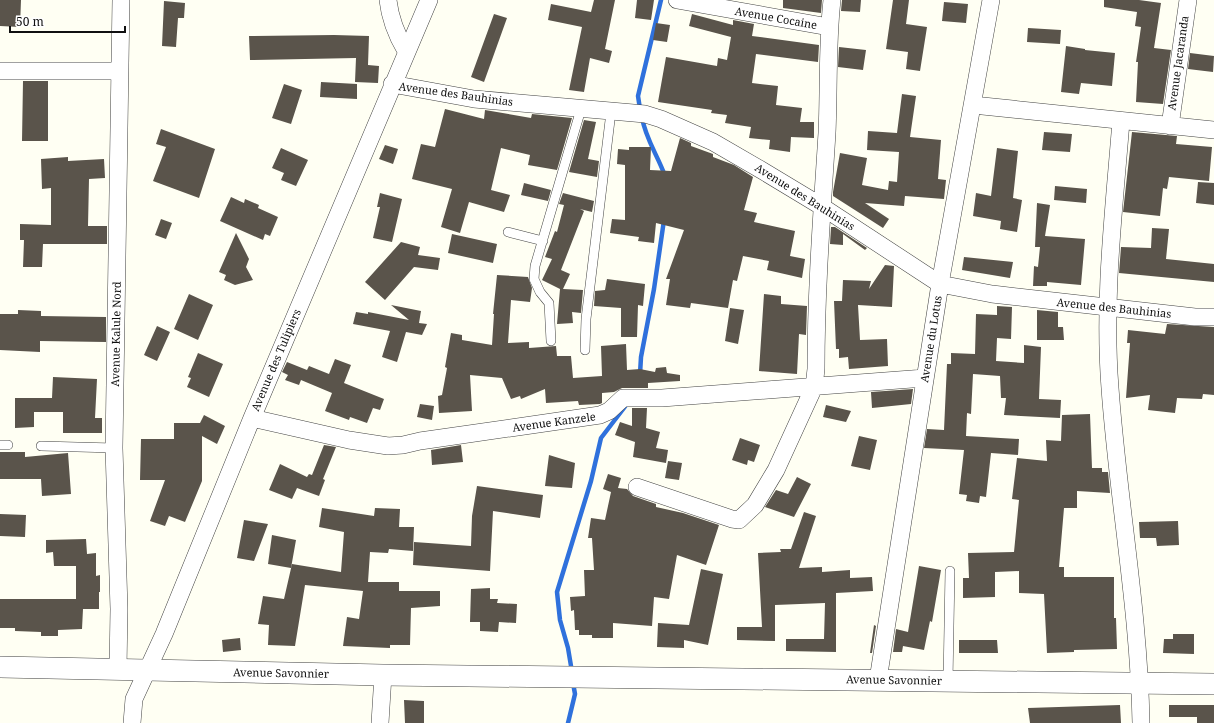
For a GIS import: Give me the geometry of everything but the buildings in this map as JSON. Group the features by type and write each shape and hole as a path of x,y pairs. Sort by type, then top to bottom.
{"street":[{"name":"Avenue Kalule Nord","path":"118,669 119,609 114,448 121,0"},
{"path":"388,0 392,23 406,51"},
{"name":"Avenue des Tulipiers","path":"132,723 134,699 164,634 252,418 428,0"},
{"name":"Avenue Cocaine","path":"677,0 829,27"},
{"path":"637,487 732,520 739,520 755,505 776,470 814,387 816,369 818,282 827,132 829,27 832,0"},
{"name":"Avenue du Lotus","path":"878,680 940,284 991,0"},
{"name":"Avenue Jacaranda","path":"1170,126 1188,0"},
{"path":"0,71 120,71"},
{"name":"Avenue des Bauhinias","path":"392,84 474,99 581,108 618,113 645,114 662,119 713,142 822,206 940,284 992,294 1195,317 1214,317"},
{"path":"973,105 1214,130"},
{"path":"1121,121 1108,306 1108,342 1112,415 1130,571 1140,683 1141,723"},
{"name":"Avenue Kanzele","path":"252,418 349,440 388,446 600,415 609,411 627,398 662,398 925,378"},
{"name":"Avenue Savonnier","path":"0,667 383,675 1214,684"},
{"path":"380,723 383,675"}],"lane":[{"path":"551,341 549,303 540,292 534,279 535,266 581,108"},
{"path":"585,350 586,319 618,113"},
{"path":"508,232 543,241"},
{"path":"41,446 114,448"},
{"path":"948,681 950,571"}],"waterway":[{"path":"640,109 638,96 661,0"},
{"path":"642,117 649,140 665,176"},
{"path":"640,374 641,357 654,289 664,220"},
{"path":"572,672 568,648 560,620 557,592 591,481 601,438 627,404"},
{"path":"568,723 575,694 573,683"}]}
